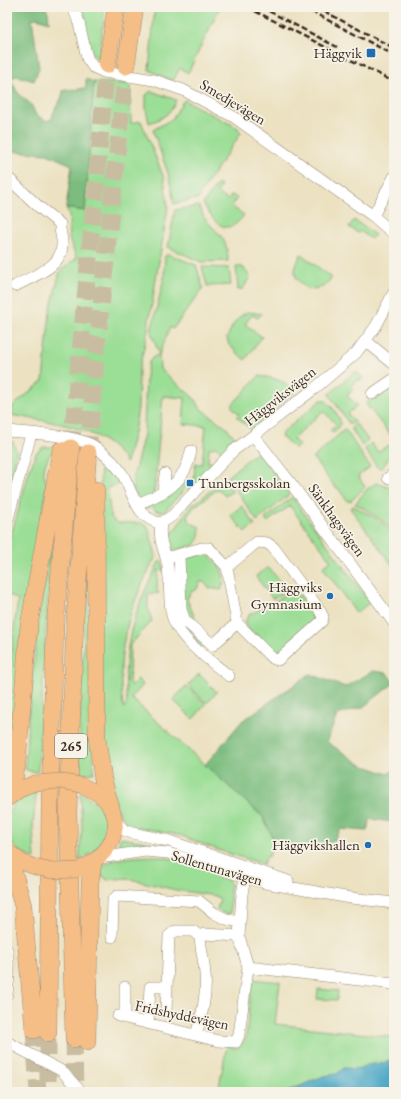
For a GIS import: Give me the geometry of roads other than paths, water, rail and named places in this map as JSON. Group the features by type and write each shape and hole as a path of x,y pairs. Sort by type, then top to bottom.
{"highway":[{"path":"107,65 116,7"},
{"path":"126,66 134,7"},
{"name":"265","path":"8,852 23,906 41,1031 55,626 66,447 30,625 17,763 9,797"},
{"name":"265","path":"90,863 80,1041 68,813 75,618 92,456 97,738 102,780 113,814"}],"main road":[{"path":"8,852 35,867 52,871 90,863 113,840 113,814 102,797 80,785 60,781 35,784 22,788 9,797"}],"street":[{"name":"Smedjevägen","path":"73,7 79,23 87,58 94,67 104,72 154,80 183,90 228,114 373,216 394,234"},
{"path":"7,177 39,207 60,224 62,245 61,254 56,263 15,286"},
{"path":"373,216 394,177"},
{"name":"Häggviksvägen","path":"161,523 172,516 233,452 342,366 366,341 394,292"},
{"path":"366,341 394,364"},
{"path":"372,394 394,379"},
{"path":"7,432 80,441 94,446 108,458 122,474 146,518 161,523 159,534 160,545 166,558 171,611 177,629 229,676"},
{"path":"7,522 31,434"},
{"name":"Sänkhagsvägen","path":"254,436 296,490 394,623"},
{"path":"137,504 163,492 180,480 186,469 191,451"},
{"path":"163,492 165,474"},
{"path":"166,558 179,556 202,548 209,548 227,567 237,623 272,658 278,660 322,621 323,617 319,609 274,548 267,543 257,542 227,567"},
{"path":"179,556 181,609 185,621 213,645 237,623"},
{"name":"Sollentunavägen","path":"113,814 124,830 169,841 246,872"},
{"name":"Sollentunavägen","path":"90,863 146,851 168,853 334,895 394,903"},
{"name":"Fridshyddevägen","path":"125,987 121,1017 219,1041 236,1042 248,968 239,936 239,922 246,872"},
{"path":"112,937 113,900 117,896 199,901 226,920 239,922"},
{"path":"166,1012 169,936 175,930 193,931 200,937 200,954 204,966 206,988 204,1006 196,1035"},
{"path":"200,937 204,934 239,936"},
{"path":"7,950 9,975 7,994"},
{"path":"248,968 394,984"},
{"path":"148,1023 150,987 167,987"},
{"path":"7,1042 62,1071 81,1092"}],"water":[{"path":"394,1061 394,1092 286,1092 324,1076 337,1074 344,1068 361,1069 367,1065"}],"tunnel":[{"path":"71,448 107,65"},
{"path":"88,453 96,356 126,66"},
{"path":"34,1030 38,1092"},
{"path":"48,1033 48,1081"},
{"path":"74,1039 75,1092"}],"railway":[{"path":"247,7 394,82"},
{"path":"261,7 337,47"},
{"path":"303,7 394,55"},
{"path":"316,7 394,48"}],"place":[{"name":"Häggvik","path":"371,53"},
{"name":"Tunbergsskolan","path":"190,483"},
{"name":"Häggviks Gymnasium","path":"330,596"},
{"name":"Häggvikshallen","path":"368,845"}]}
